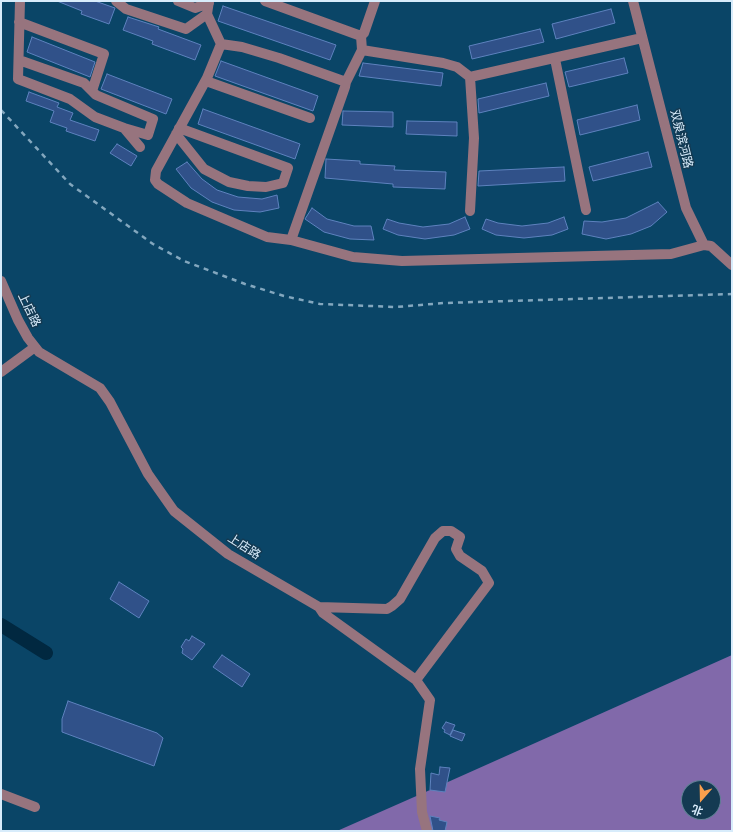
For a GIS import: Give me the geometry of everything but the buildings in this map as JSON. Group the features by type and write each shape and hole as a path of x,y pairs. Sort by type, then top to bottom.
{"street":[{"path":"18,60 84,83 96,95 153,119 148,135 95,117 70,99 18,79 18,60 20,1"},
{"path":"116,1 126,9 186,29 207,14"},
{"path":"178,1 195,8 209,2"},
{"path":"265,1 361,36"},
{"path":"291,240 346,82 362,50 361,36 364,33 375,1"},
{"name":"双泉滨河路","path":"633,1 686,208 704,245"},
{"path":"209,2 207,14 221,44 206,80 156,170 154,180 187,202 267,237 291,240 353,257 402,261 671,254 704,245 711,246 732,265"},
{"path":"19,22 104,54 92,91"},
{"path":"470,77 555,59 642,38"},
{"path":"221,44 279,58 346,82"},
{"path":"362,50 443,63 457,67 470,77 474,138 470,210"},
{"path":"555,59 586,210"},
{"path":"206,80 310,118"},
{"path":"124,128 140,147"},
{"path":"178,131 288,168 283,183 266,187 248,186 229,182 204,169 178,131"},
{"name":"上店路","path":"1,281 18,320 35,347 46,357 100,388 110,402 148,474 174,511 228,554 319,607 322,613 416,680 430,700 420,769 422,812 427,831"},
{"path":"1,372 35,347"},
{"path":"319,607 387,609 400,598 435,538 443,531 451,531 460,537 456,549 460,556 482,571 489,583 416,680"},
{"path":"1,794 35,807"}],"shaded area":[{"path":"732,655 732,831 337,831 430,790"}],"waterway":[{"path":"1,625 46,653"}],"railway":[{"path":"1,110 70,184 153,244 184,261 245,284 284,296 320,304 396,307 444,303 732,294"}]}
